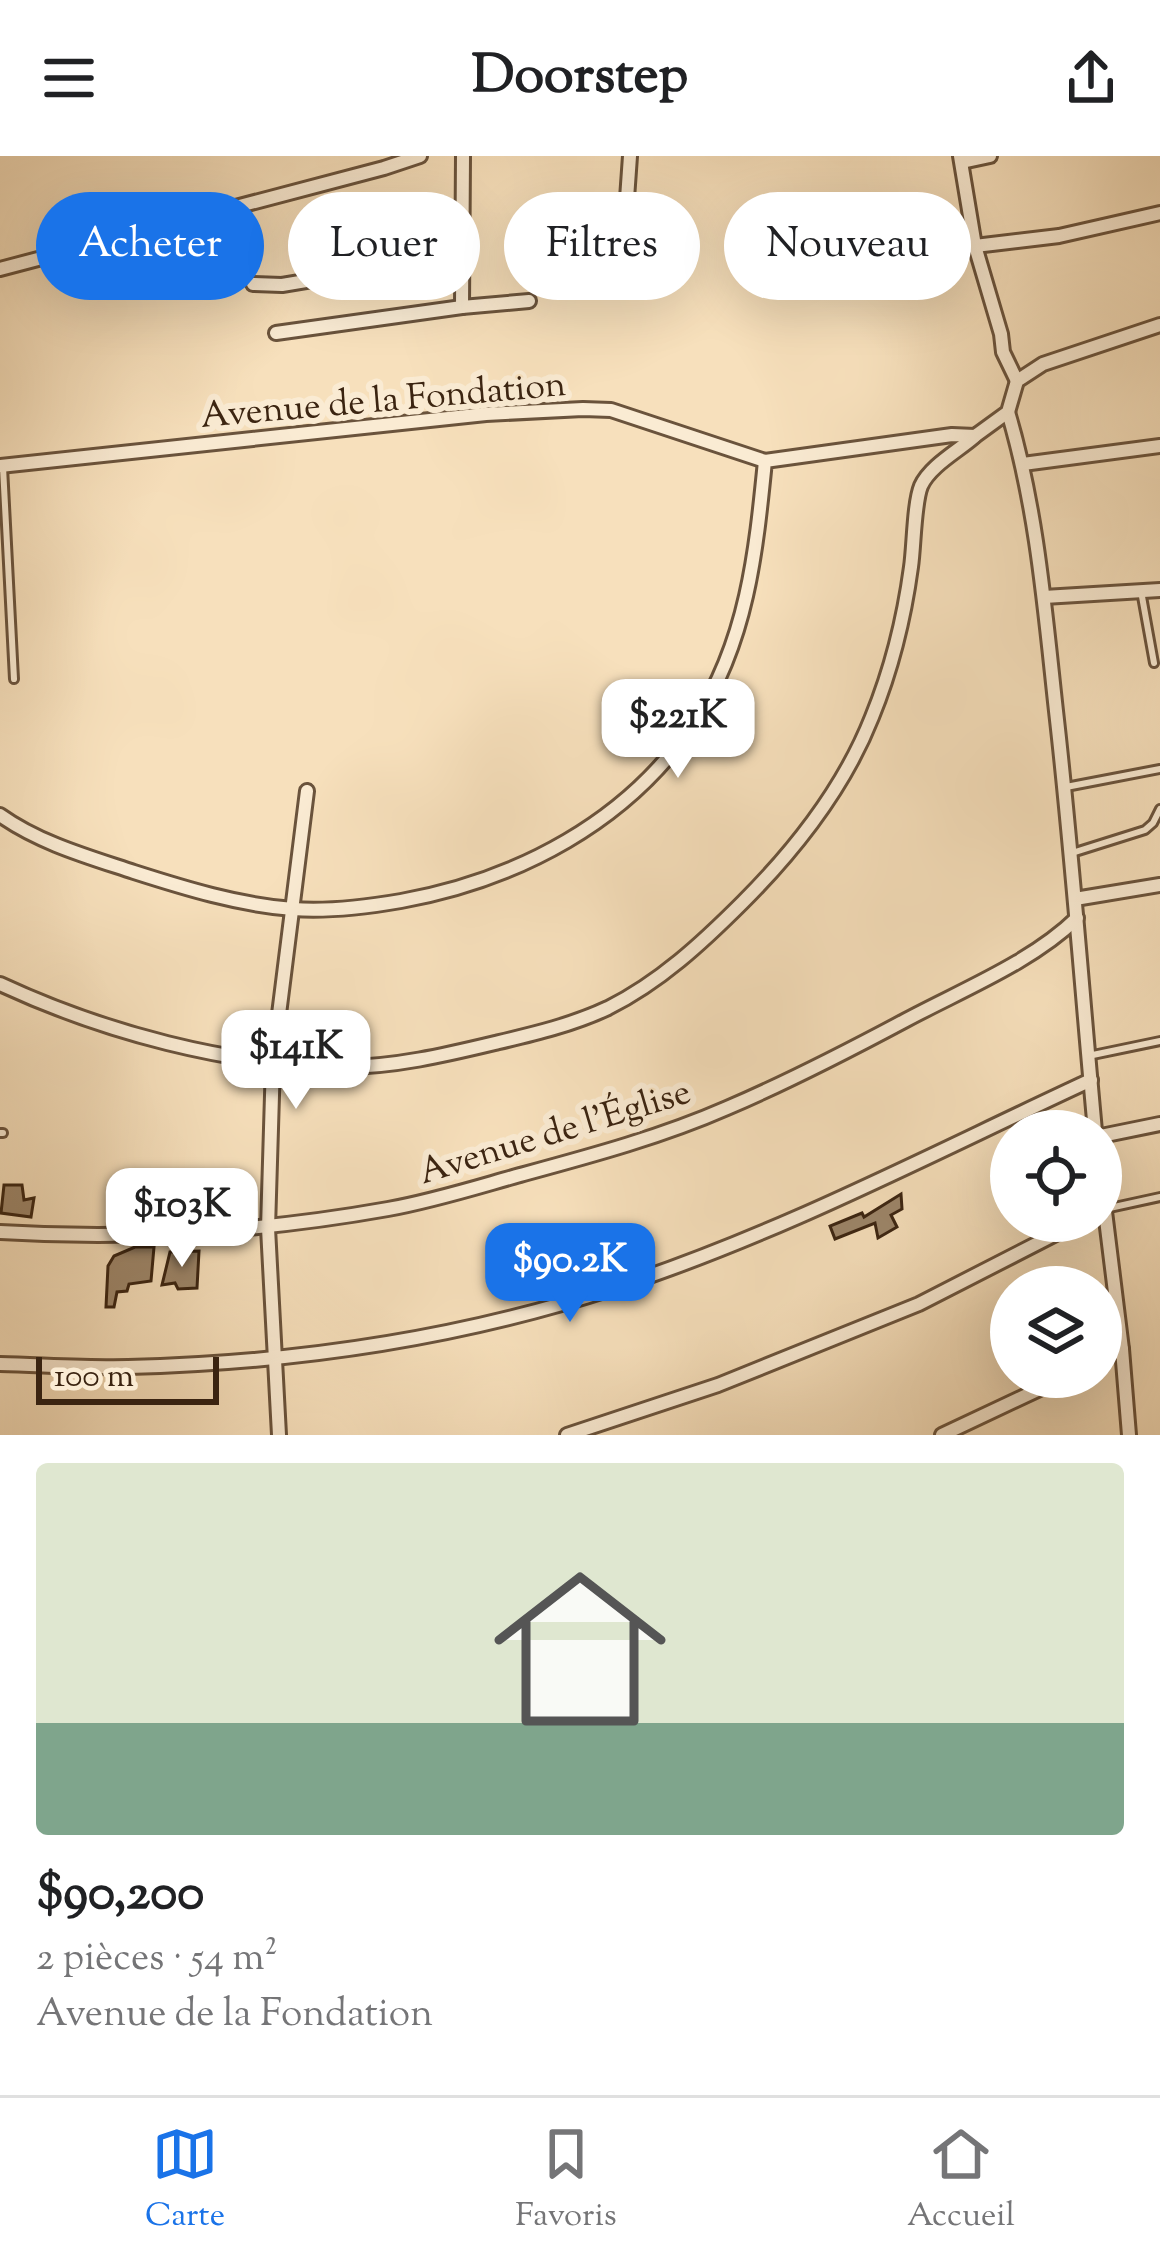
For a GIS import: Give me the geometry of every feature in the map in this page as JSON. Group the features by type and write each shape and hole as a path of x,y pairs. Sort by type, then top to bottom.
{"street":[{"path":"0,269 420,156"},
{"path":"463,156 463,192"},
{"path":"627,192 630,156"},
{"path":"990,156 961,159 975,246 1003,352 1017,381"},
{"path":"971,246 1059,236 1160,213"},
{"path":"462,300 462,307"},
{"path":"276,333 529,301"},
{"path":"1095,1110 1044,597 1023,464 1008,412 1017,381 1042,364 1160,326"},
{"name":"Avenue de la Fondation","path":"2,466 486,414 583,410 611,410 765,460"},
{"path":"0,984 69,1013 195,1049 273,1062 343,1066 457,1053 606,1009 666,972 709,936 804,835 849,766 872,719 901,630 920,488 944,461 1008,412"},
{"path":"0,815 53,844 162,881 293,909 359,909 437,894 506,872 575,838 612,811 648,778 695,721 736,637 750,586 765,460 904,440 975,436"},
{"path":"1023,464 1160,446"},
{"path":"1044,597 1160,590"},
{"path":"279,1435 268,1228 273,1062 308,790"},
{"path":"1076,899 1160,885"},
{"name":"Avenue de l'Église","path":"0,1232 129,1236 268,1228 393,1208 557,1165 729,1108 1027,956 1077,918"},
{"path":"0,1364 128,1367 274,1358 407,1340 613,1288 839,1201 1090,1080"},
{"path":"1122,1130 1160,1124"},
{"path":"567,1435 718,1385 919,1304 1040,1242"},
{"path":"1122,1349 1129,1435"},
{"path":"942,1435 1021,1398"}],"lane":[{"path":"2,466 14,679"},
{"path":"1141,592 1154,662"},
{"path":"1066,787 1160,769"},
{"path":"1072,854 1145,830 1160,809"},
{"path":"1088,1056 1160,1041"},
{"path":"1122,1206 1160,1197"}],"building":[{"path":"4,1185 22,1185 24,1200 34,1198 31,1217 1,1213"},
{"path":"901,1194 902,1209 891,1215 897,1227 878,1238 875,1223 835,1239 830,1226 862,1213 864,1217"},
{"path":"135,1247 154,1247 151,1281 129,1284 127,1291 117,1292 114,1307 106,1307 108,1266 114,1256"},
{"path":"199,1251 197,1288 162,1285 170,1252"}]}
